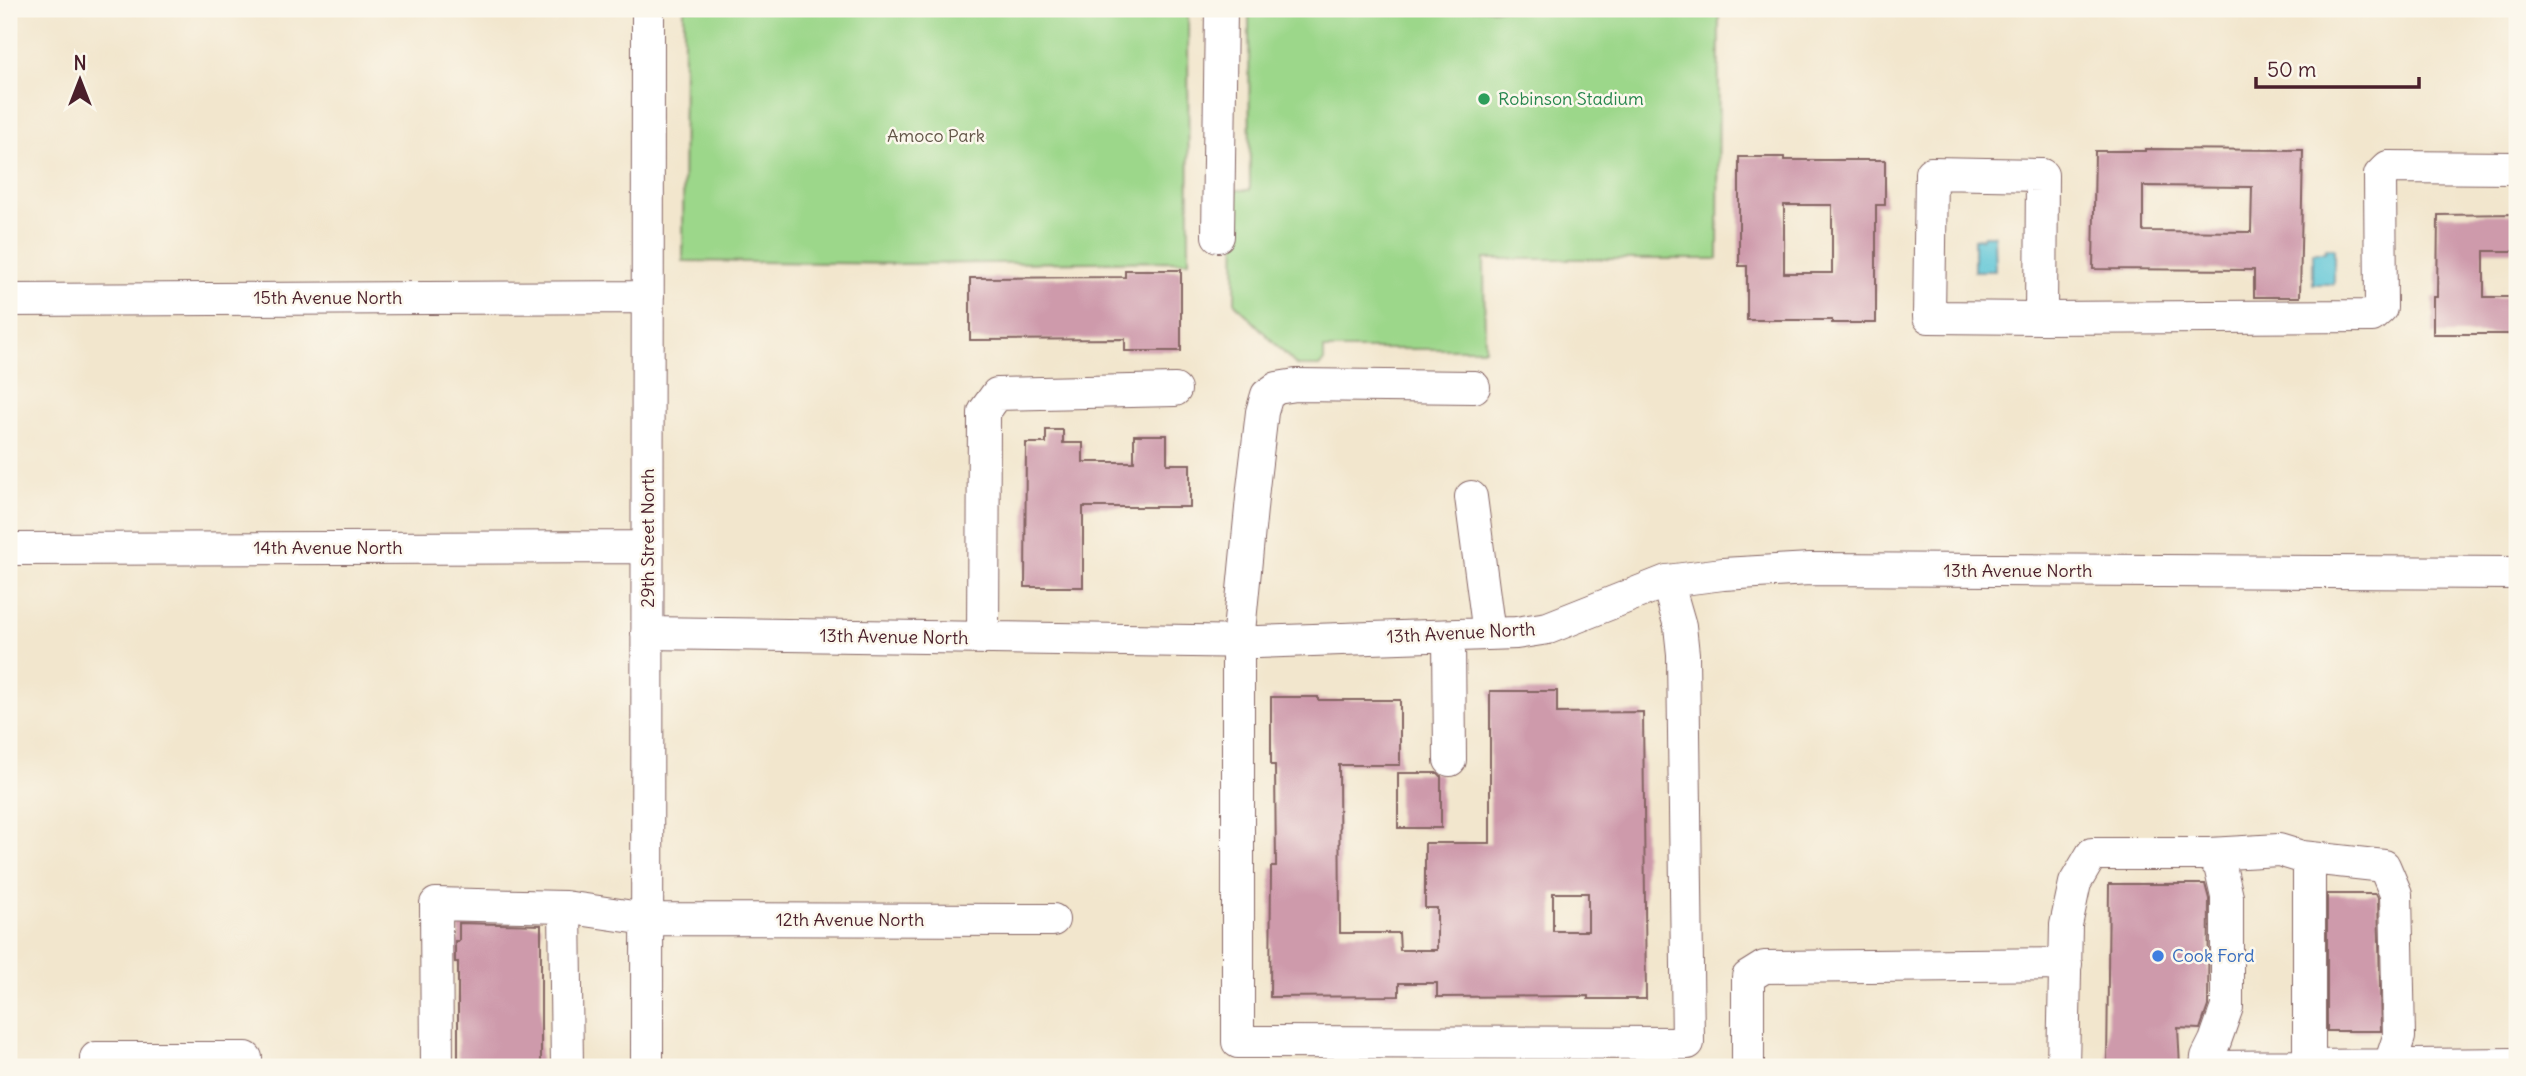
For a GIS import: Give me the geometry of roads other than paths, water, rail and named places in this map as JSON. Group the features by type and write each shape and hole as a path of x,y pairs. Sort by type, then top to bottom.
{"street":[{"name":"29th Street North","path":"647,1067 648,9"},
{"path":"1218,236 1221,9"},
{"path":"2040,318 2042,175 1931,173 1929,317 2040,318 2372,316 2381,307 2380,175 2388,167 2517,169"},
{"name":"15th Avenue North","path":"9,299 648,297"},
{"path":"1474,387 1296,385 1277,388 1266,396 1253,488 1238,642 1238,1042 1688,1042 1683,654 1680,626 1667,582"},
{"path":"983,638 984,412 988,403 997,394 1175,390"},
{"path":"1471,497 1489,634"},
{"name":"14th Avenue North","path":"9,549 648,547"},
{"name":"13th Avenue North","path":"648,633 1238,642 1449,636 1548,628 1667,582 1723,574 1810,569 2517,573"},
{"path":"1449,636 1450,760"},
{"path":"2063,1067 2066,925 2075,883 2092,854 2209,854 2279,850 2309,858 2384,866 2396,894 2399,1037 2389,1067"},
{"path":"2209,854 2220,866 2227,897 2227,1007 2216,1041 2207,1057 2206,1067 2517,1064"},
{"path":"2309,858 2309,1066"},
{"name":"12th Avenue North","path":"436,1067 436,904 565,907 647,919 1052,920"},
{"path":"565,907 567,1067"},
{"path":"1748,1067 1748,977 1764,967 2066,964"},
{"path":"96,1067 96,1058 246,1058 246,1067"}],"water":[{"path":"1994,235 1995,271 1974,271 1974,239"},
{"path":"2326,248 2334,248 2334,284 2313,284 2313,252 2325,252"}],"place":[{"name":"Robinson Stadium","path":"1484,99"},
{"name":"Cook Ford","path":"2158,956"}],"park label":[{"name":"Amoco Park","path":"936,136"}]}
